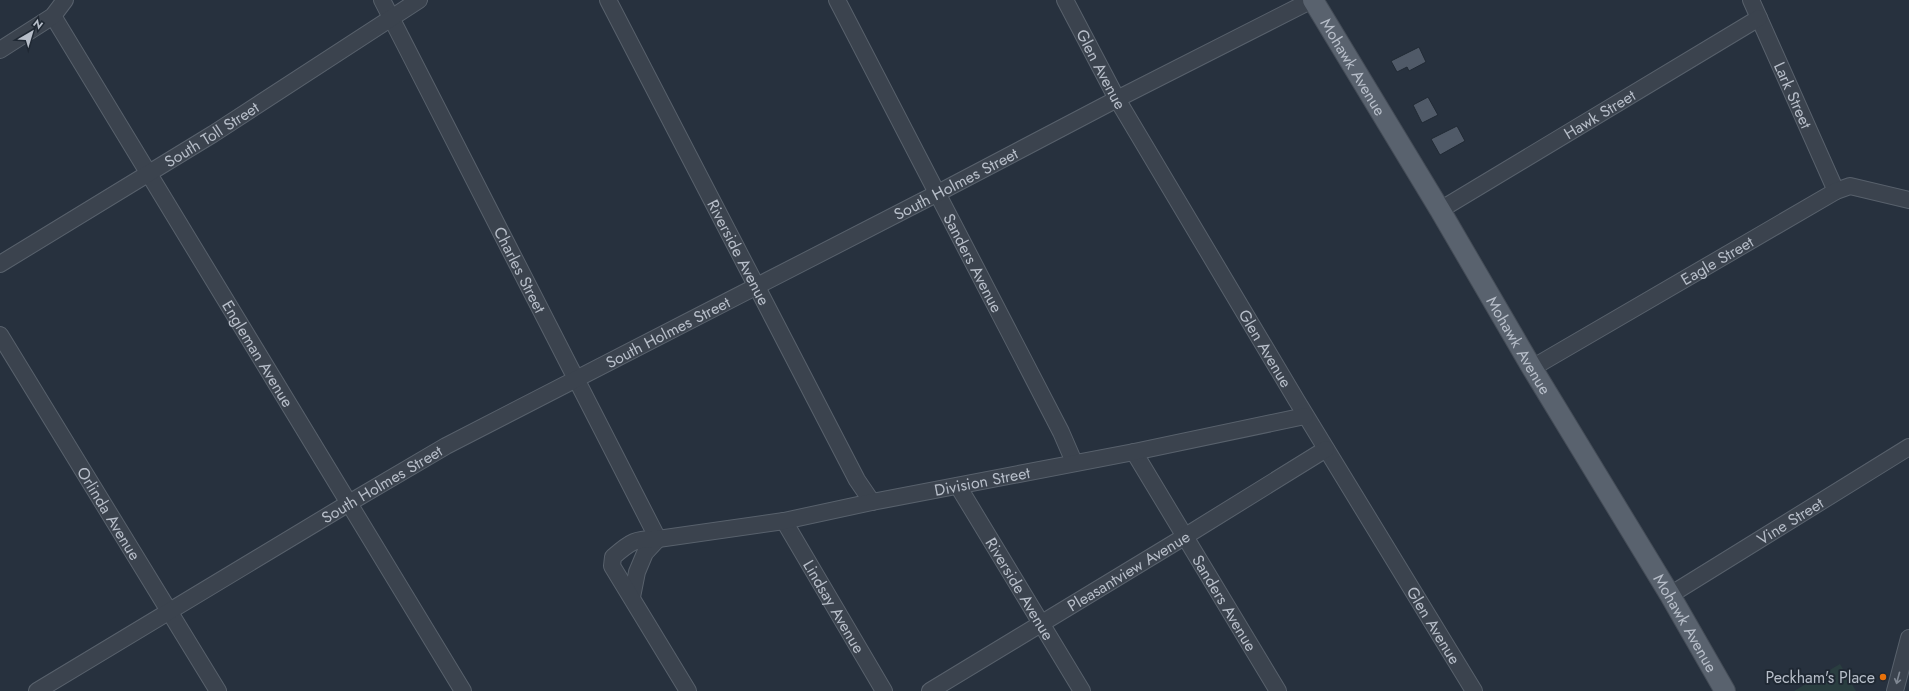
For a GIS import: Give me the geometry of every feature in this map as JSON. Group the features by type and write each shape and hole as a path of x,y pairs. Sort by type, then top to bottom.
{"main road":[{"name":"Mohawk Avenue","path":"1313,0 1440,210 1532,368 1670,595 1725,691"}],"street":[{"path":"0,50 53,16 65,0"},
{"name":"Charles Street","path":"382,0 658,539"},
{"name":"South Toll Street","path":"0,264 213,134 419,0"},
{"name":"Riverside Avenue","path":"608,0 857,480 872,502"},
{"name":"Sanders Avenue","path":"836,0 1061,432 1074,462"},
{"name":"Glen Avenue","path":"1065,0 1117,99 1305,416 1474,691"},
{"name":"South Holmes Street","path":"37,691 348,503 446,446 757,287 1117,99 1313,0"},
{"name":"Lark Street","path":"1751,0 1836,191"},
{"name":"Engleman Avenue","path":"53,16 463,691"},
{"name":"Hawk Street","path":"1440,210 1759,18"},
{"name":"Eagle Street","path":"1532,368 1836,191 1850,186 1909,200"},
{"name":"Orlinda Avenue","path":"0,335 218,691"},
{"name":"Division Street","path":"658,539 784,521 1074,462 1134,452 1305,416"},
{"name":"Vine Street","path":"1670,595 1909,447"},
{"name":"Pleasantview Avenue","path":"930,691 1326,449"},
{"name":"Sanders Avenue","path":"1134,452 1278,691"},
{"name":"Riverside Avenue","path":"958,486 1082,691"},
{"name":"Lindsay Avenue","path":"784,521 884,691"},
{"path":"658,539 641,539 625,546 613,557 612,566 688,691"},
{"path":"632,597 637,572 645,553 658,539"},
{"path":"1894,691 1909,638"}],"green space":[{"path":"1840,664 1856,691 1794,691"}],"building":[{"path":"1419,47 1426,62 1409,71 1407,67 1397,72 1391,61"},
{"path":"1428,97 1438,115 1422,123 1413,105"},
{"path":"1457,126 1465,141 1440,155 1431,139"}],"place":[{"name":"Peckham's Place","path":"1883,677"}]}
